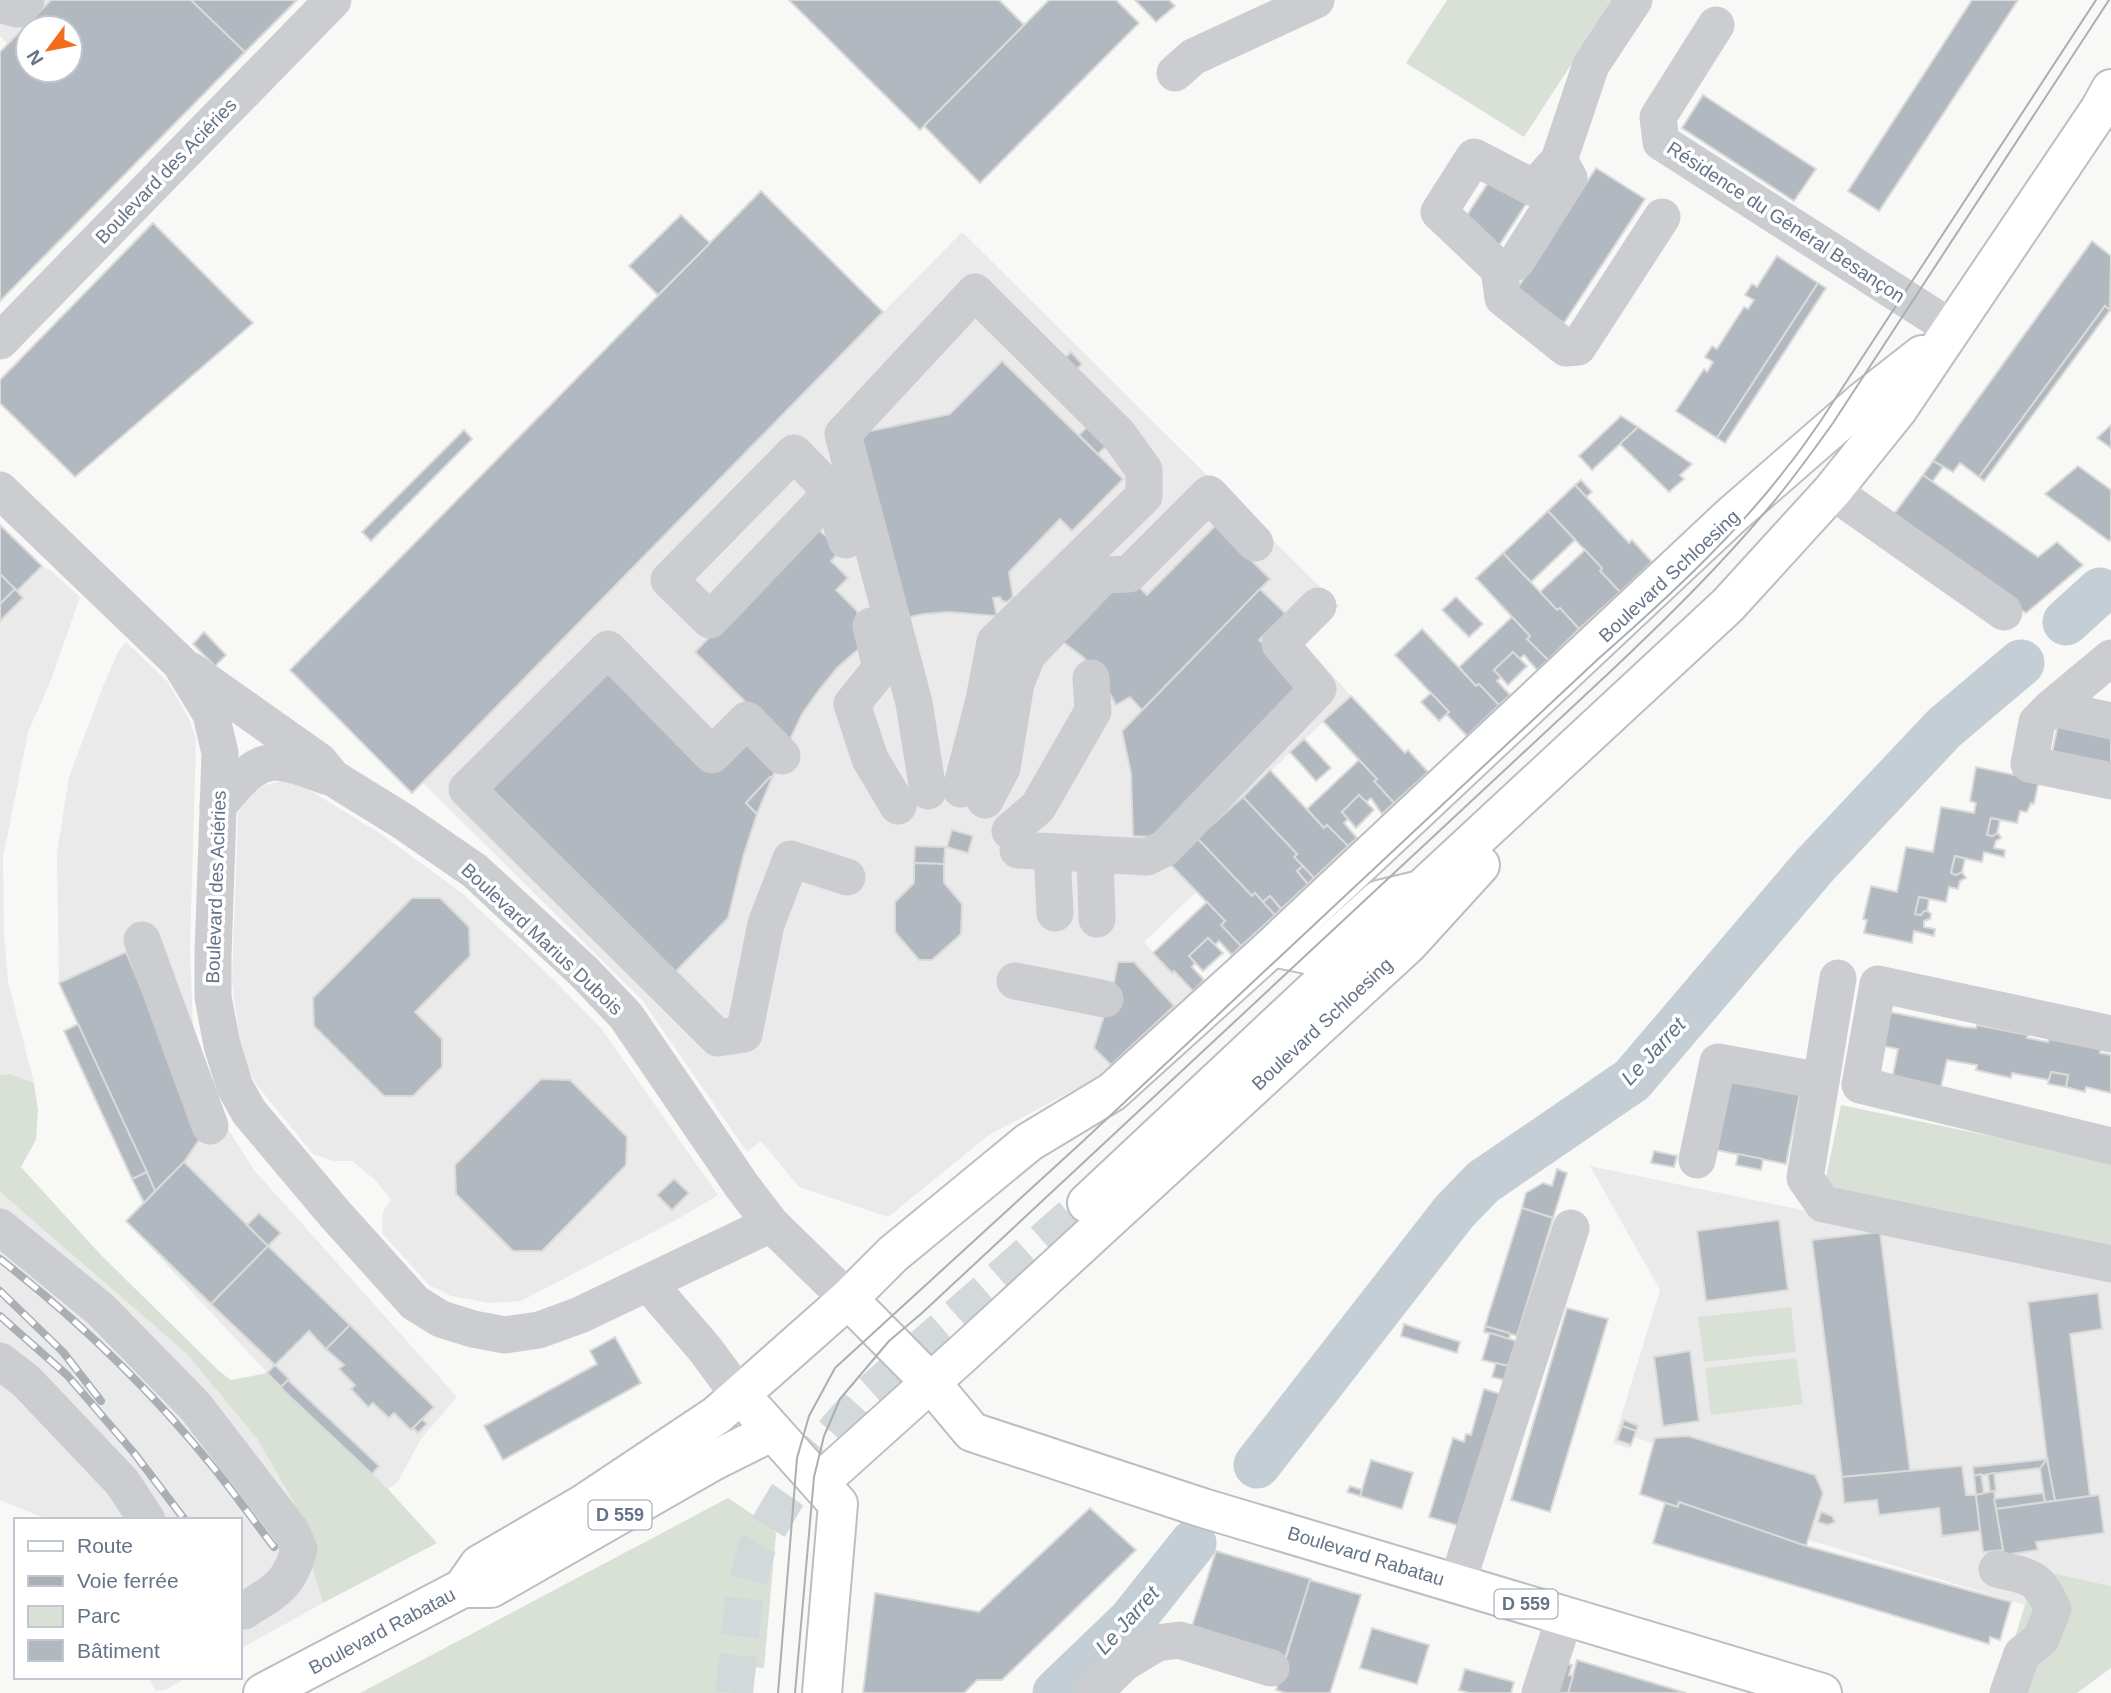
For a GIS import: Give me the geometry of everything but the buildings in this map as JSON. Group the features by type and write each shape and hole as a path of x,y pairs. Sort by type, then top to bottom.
{"main road":[{"name":"Boulevard Schloesing","path":"1272,947 1317,956 1379,900 1420,890 1728,605 1832,491 1898,409 1953,329 2100,130 2111,89"},
{"name":"Boulevard Schloesing","path":"848,1298 893,1254 1029,1142 1112,1093 1272,947 1732,515 1862,402 1953,329"},
{"name":"Boulevard Schloesing","path":"820,1482 1408,944 1509,834 1662,689 1688,643"},
{"path":"1087,1203 1420,890"},
{"name":"D 559","path":"741,1394 848,1298 931,1383"},
{"name":"Boulevard Rabatau","path":"931,1383 972,1432 1216,1512 1822,1693"},
{"path":"741,1394 838,1504 822,1693"},
{"name":"Boulevard Rabatau","path":"463,1588 479,1565 582,1505 717,1415 741,1394"},
{"name":"Boulevard Rabatau","path":"262,1693 463,1588 491,1588 713,1461 773,1430"}],"street":[{"path":"0,2 17,9 26,0"},
{"name":"Boulevard des Aciéries","path":"0,341 333,0"},
{"path":"1175,73 1193,57 1316,0"},
{"path":"1634,0 1591,65 1559,160 1534,188 1474,157 1439,212 1499,269 1503,298 1566,348 1578,347 1662,218"},
{"name":"Résidence du Général Besançon","path":"1716,25 1658,117 1661,142 1953,329"},
{"path":"1499,269 1516,262 1569,178 1559,160"},
{"path":"975,292 1119,435 1144,470 1143,496 995,642 984,700 943,796 914,703 843,434 975,292"},
{"path":"832,492 710,620 669,580 794,453 832,492 881,668 852,704 870,759 943,796"},
{"name":"Boulevard des Aciéries","path":"0,490 180,663 211,714 220,753 213,997 222,1045 235,1087 249,1112 415,1303 442,1319 473,1329 505,1335 539,1330 580,1315 771,1224"},
{"path":"1832,491 2004,612"},
{"path":"943,796 1002,768 1016,683 1028,654 1104,575 1129,573 1209,494 1255,543"},
{"path":"1027,844 1096,854 1147,857 1165,848 1318,690 1280,645 1318,607"},
{"path":"782,756 747,720 712,755 608,649 467,789 718,1038 744,1034 766,924 791,859 847,877"},
{"path":"2111,658 2037,722 2029,764 2111,781"},
{"name":"Boulevard Marius Dubois","path":"180,663 319,761 333,778"},
{"path":"1055,913 1027,844 1038,807 1093,712 1091,678"},
{"path":"2051,708 2111,721"},
{"name":"Boulevard Marius Dubois","path":"218,806 243,776 260,766 280,762 333,778 475,871 584,972 626,1016 771,1224 848,1298"},
{"path":"1096,854 1097,919"},
{"path":"142,940 210,1126"},
{"path":"1838,978 1805,1178 1823,1204 2111,1264"},
{"path":"1015,981 1105,999"},
{"path":"2111,1034 1878,984 1860,1085 2111,1146"},
{"path":"1697,1160 1718,1062 1821,1081"},
{"path":"0,1227 100,1309 195,1406 291,1531 299,1549 296,1563 284,1584 242,1611"},
{"path":"1457,1584 1571,1228"},
{"path":"648,1283 741,1394"},
{"path":"0,1360 26,1381 122,1482 146,1518"},
{"path":"1997,1569 2033,1578 2044,1590 2053,1609 2041,1639 2022,1654 2008,1693"},
{"path":"1540,1693 1565,1616"},
{"path":"1093,1693 1124,1663 1157,1643 1179,1640 1271,1668"}],"shaded area":[{"path":"0,0 51,0 37,14 14,14 14,38 8,44 0,36"},
{"path":"962,232 1339,606 1303,642 1351,696 1171,864 1197,891 1144,942 1171,973 1174,971 1193,991 1098,1077 989,1135 888,1217 799,1187 761,1141 747,1152 642,1000 422,782"},
{"path":"0,525 42,566 80,597 51,680 28,732 3,857 4,934 8,981 34,1083 11,1074 0,1075"},
{"path":"126,642 168,682 189,719 196,739 190,947 193,1026 209,1099 254,1170 457,1397 421,1439 397,1483 388,1489 284,1391 126,1221 144,1203 64,1031 78,1024 59,983 57,853 69,777 102,689 118,652"},
{"path":"286,780 306,788 381,834 463,894 555,981 601,1028 718,1195 678,1219 521,1301 490,1303 451,1296 429,1285 382,1233 383,1212 391,1199 374,1179 352,1161 333,1161 313,1154 256,1084 240,1043 232,981 238,813 248,796 265,785"},
{"path":"1590,1166 2111,1274 2111,1586 2034,1569 2025,1605 1809,1540 1823,1493 1815,1475 1688,1436 1656,1438 1653,1443 1634,1437 1630,1449 1613,1443 1660,1290"},
{"path":"0,1192 186,1353 258,1440 292,1500 323,1603 242,1648 242,1518 44,1518 0,1500"},
{"path":"149,1679 184,1679 167,1689 156,1691"}],"green space":[{"path":"1447,0 1613,0 1524,137 1406,63"},
{"path":"11,1074 34,1083 38,1110 36,1140 21,1167 100,1254 231,1380 267,1373 388,1489 437,1543 323,1603 292,1500 258,1440 186,1353 0,1192 0,1075"},
{"path":"1841,1105 2111,1161 2111,1252 1823,1192"},
{"path":"1791,1307 1796,1352 1704,1362 1698,1317"},
{"path":"1796,1358 1803,1404 1711,1415 1705,1368"},
{"path":"728,1498 776,1533 764,1668 751,1667 748,1693 360,1693"},
{"path":"2034,1569 2111,1586 2111,1668 2077,1693 2014,1693 1999,1689"}],"waterway":[{"name":"Le Jarret","path":"2066,622 2100,591"},
{"name":"Le Jarret","path":"1257,1465 1454,1212 1483,1182 1632,1080 1815,865 1944,728 2021,663"},
{"name":"Le Jarret","path":"1056,1693 1131,1621 1193,1543"}],"tunnel":[{"path":"734,1693 745,1591 757,1547 785,1499 818,1451 862,1401 1087,1203"}],"tram line":[{"path":"778,1693 797,1458 809,1416 835,1368 1081,1143 1673,591 1745,518 1822,419 2096,0"},
{"path":"795,1693 814,1477 824,1436 840,1399 889,1341 1611,671 1733,548 1787,485 1833,423 2109,0"}],"railway":[{"path":"0,1259 57,1306 139,1383 213,1467 274,1547"},
{"path":"0,1291 63,1352 101,1401"},
{"path":"0,1316 67,1375 134,1453 183,1518"}]}
